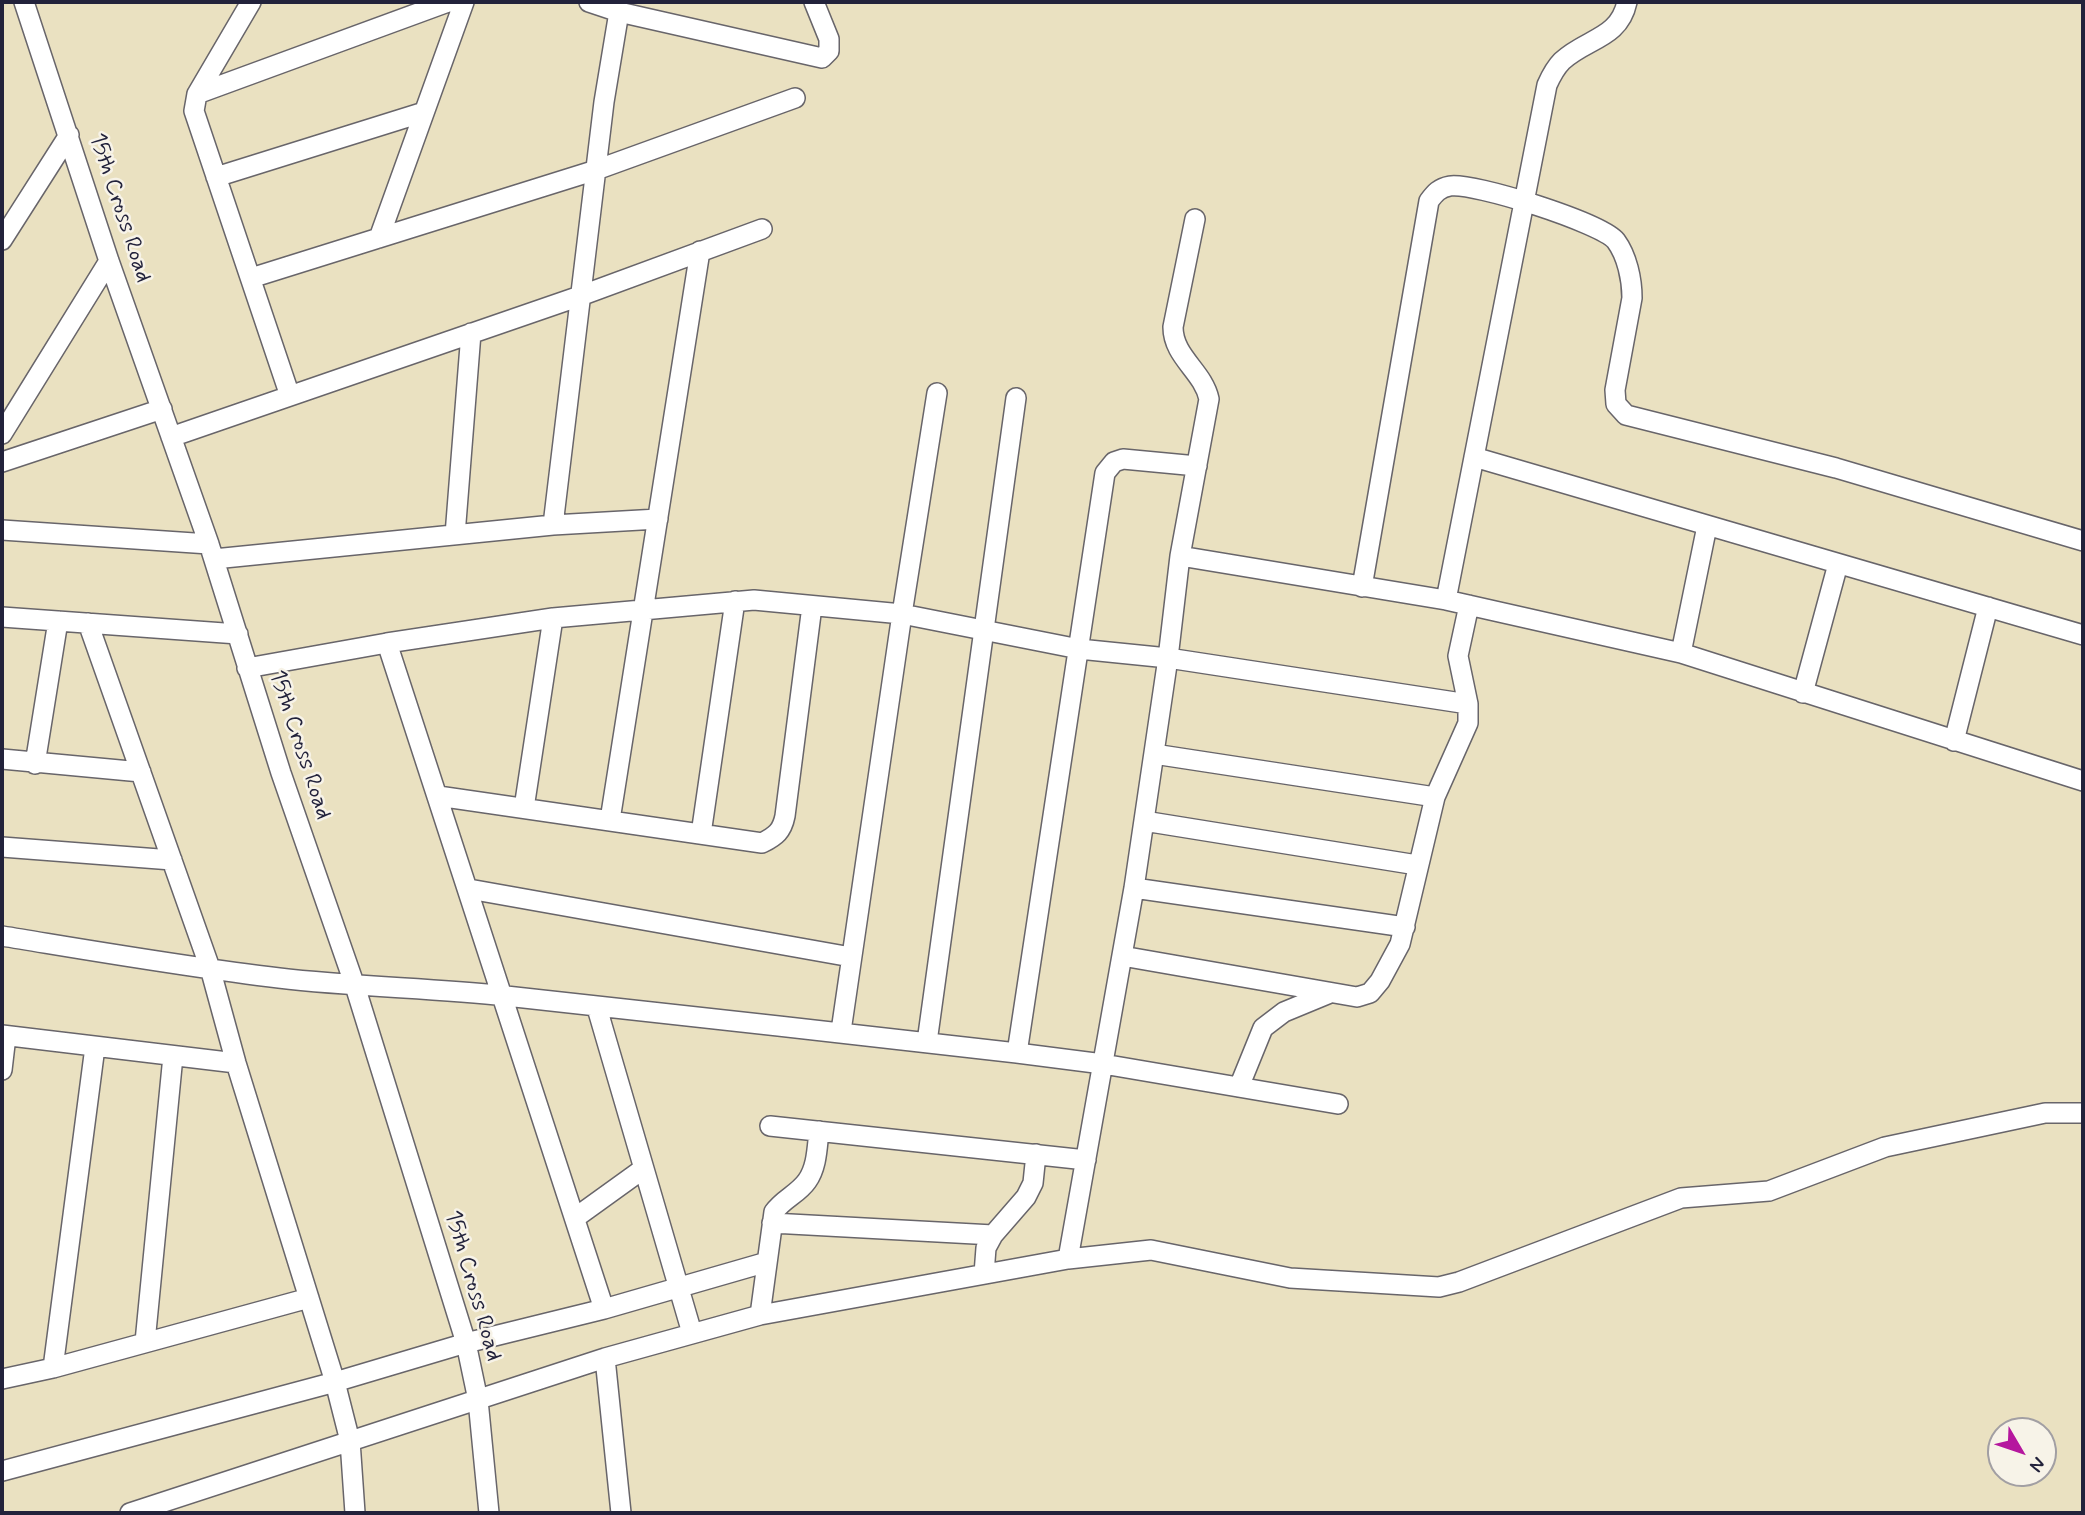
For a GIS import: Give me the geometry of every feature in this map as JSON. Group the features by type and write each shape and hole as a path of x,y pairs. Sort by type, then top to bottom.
{"street":[{"name":"15th Cross Road","path":"24,2 109,261 211,552 281,774 355,986 466,1343 478,1400 489,1513"},
{"path":"251,2 197,94 194,111 290,396"},
{"path":"197,94 448,2"},
{"path":"379,238 464,2"},
{"path":"589,2 619,12 822,58 829,51 829,39 814,2"},
{"path":"1446,600 1547,85 1554,70 1564,60 1617,27 1624,16 1627,2"},
{"path":"553,525 604,103 619,12"},
{"path":"251,278 596,170 795,98"},
{"path":"216,177 424,112"},
{"path":"2,240 69,135"},
{"path":"1362,587 1429,201 1437,191 1451,186 1465,186 1524,201 1604,231 1615,240 1632,283 1632,298 1615,390 1616,404 1626,415 1836,468 2083,541"},
{"path":"1068,1259 1122,956 1168,659 1180,556 1209,399 1206,387 1178,349 1173,337 1195,219"},
{"path":"171,437 580,296 762,229"},
{"path":"610,820 700,251"},
{"path":"2,434 109,261"},
{"path":"455,535 471,333"},
{"path":"841,1031 937,393"},
{"path":"927,1042 1016,398"},
{"path":"2,462 162,409"},
{"path":"1474,457 2083,635"},
{"path":"1017,1053 1105,473 1114,462 1123,459 1197,466"},
{"path":"2,530 211,552 658,519"},
{"path":"1681,653 1707,526"},
{"path":"1180,556 1446,600 1681,653 2083,781"},
{"path":"1803,693 1838,564"},
{"path":"247,668 553,618 754,600 902,614 1079,649 1168,659 1468,704"},
{"path":"701,834 735,601"},
{"path":"1122,956 1357,997 1370,993 1380,981 1400,944 1435,797 1468,723 1468,704 1458,656 1469,605"},
{"path":"438,796 762,843 774,837 782,829 813,606"},
{"path":"1954,741 1988,607"},
{"path":"2,617 238,634"},
{"path":"524,808 553,618"},
{"path":"35,764 58,621"},
{"path":"88,623 210,968 236,1063 335,1382 350,1441 355,1513"},
{"path":"387,643 604,1309"},
{"path":"1154,754 1435,797"},
{"path":"2,759 141,772"},
{"path":"1144,821 1417,864"},
{"path":"2,847 172,860"},
{"path":"1133,888 1405,927"},
{"path":"469,889 851,957"},
{"path":"2,936 210,968 355,986 504,996 597,1008 841,1031 1017,1053 1103,1064 1338,1104"},
{"path":"1239,1087 1263,1028 1284,1012 1331,992"},
{"path":"597,1008 692,1334"},
{"path":"2,1070 4,1036 236,1063"},
{"path":"53,1368 95,1046"},
{"path":"145,1342 173,1056"},
{"path":"130,1513 605,1358 760,1315 1068,1259 1151,1251 1290,1278 1439,1287 1681,1198 1769,1191 1885,1147 2045,1113 2083,1113"},
{"path":"771,1126 1086,1160"},
{"path":"760,1315 774,1212 781,1202 807,1183 814,1168 819,1131"},
{"path":"984,1274 986,1248 993,1235 1026,1197 1033,1183 1036,1154"},
{"path":"575,1218 643,1169"},
{"path":"772,1223 993,1235"},
{"path":"2,1471 335,1382 466,1343 604,1309 766,1262"},
{"path":"2,1379 53,1368 309,1298"},
{"path":"605,1358 621,1513"}]}
